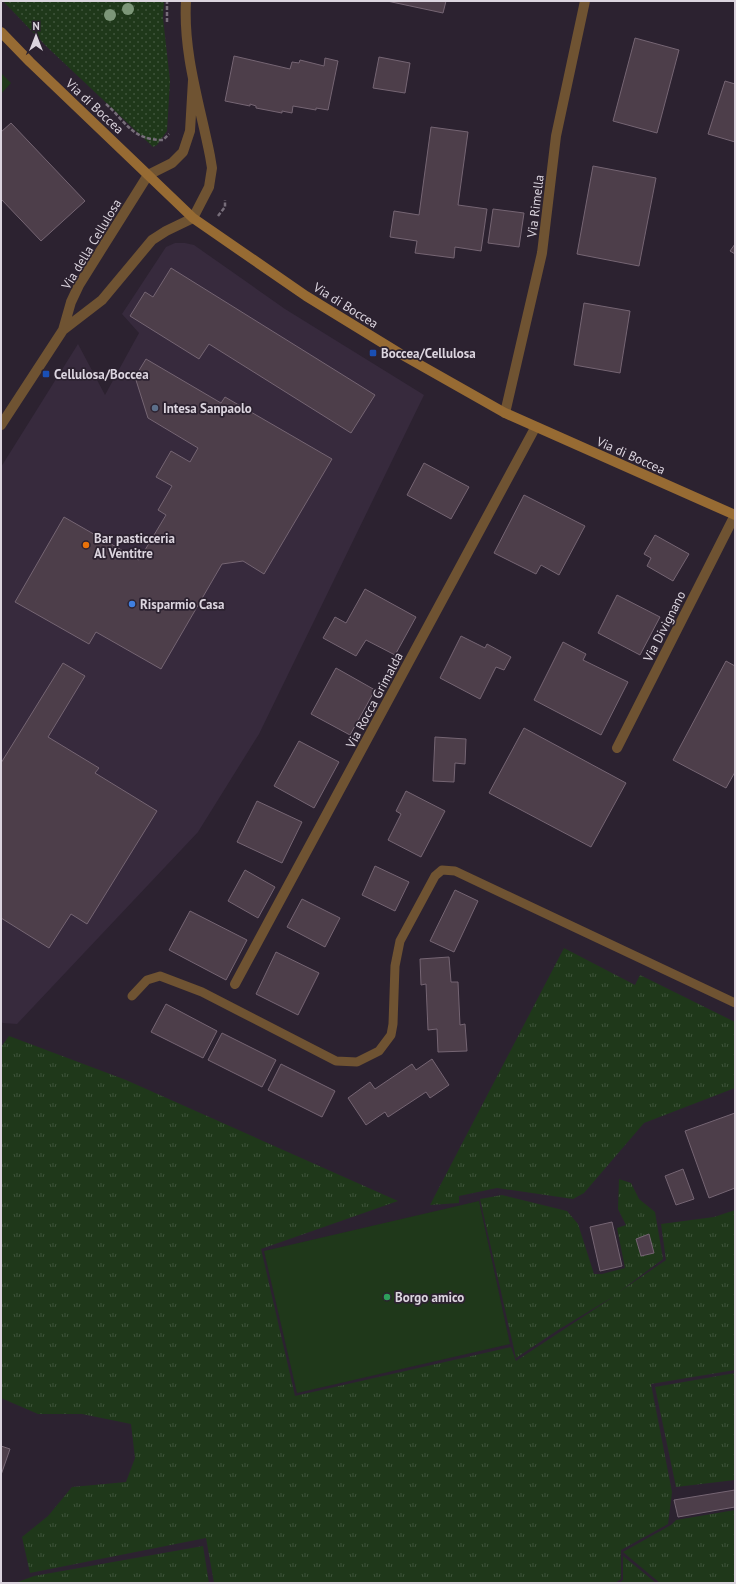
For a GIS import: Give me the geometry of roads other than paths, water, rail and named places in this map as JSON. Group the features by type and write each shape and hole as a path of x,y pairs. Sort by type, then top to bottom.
{"main road":[{"name":"Via di Boccea","path":"1,32 30,62 193,218 356,328 505,413 735,515"}],"street":[{"path":"186,1 185,17 193,80 212,168 207,192 193,218"},
{"name":"Via Rimella","path":"505,413 542,253 556,136 585,1"},
{"path":"148,175 172,163 179,157 186,146 190,131 193,80"},
{"name":"Via della Cellulosa","path":"1,425 63,330 71,302 79,285 148,175"},
{"name":"Via della Cellulosa","path":"63,330 102,300 152,240 166,231 193,218"},
{"name":"Via Rocca Grimalda","path":"235,984 536,428"},
{"name":"Via Divignano","path":"617,748 735,515"}],"lane":[{"path":"132,996 147,980 160,976 202,992 336,1061 357,1062 379,1051 391,1035 393,1024 395,966 400,941 435,876 442,870 455,871 735,1003"}],"place":[{"name":"Boccea/Cellulosa","path":"373,353"},
{"name":"Cellulosa/Boccea","path":"46,374"},
{"name":"Intesa Sanpaolo","path":"155,408"},
{"name":"Bar pasticceria Al Ventitre","path":"86,545"},
{"name":"Risparmio Casa","path":"132,604"},
{"name":"Borgo amico","path":"387,1297"}]}
